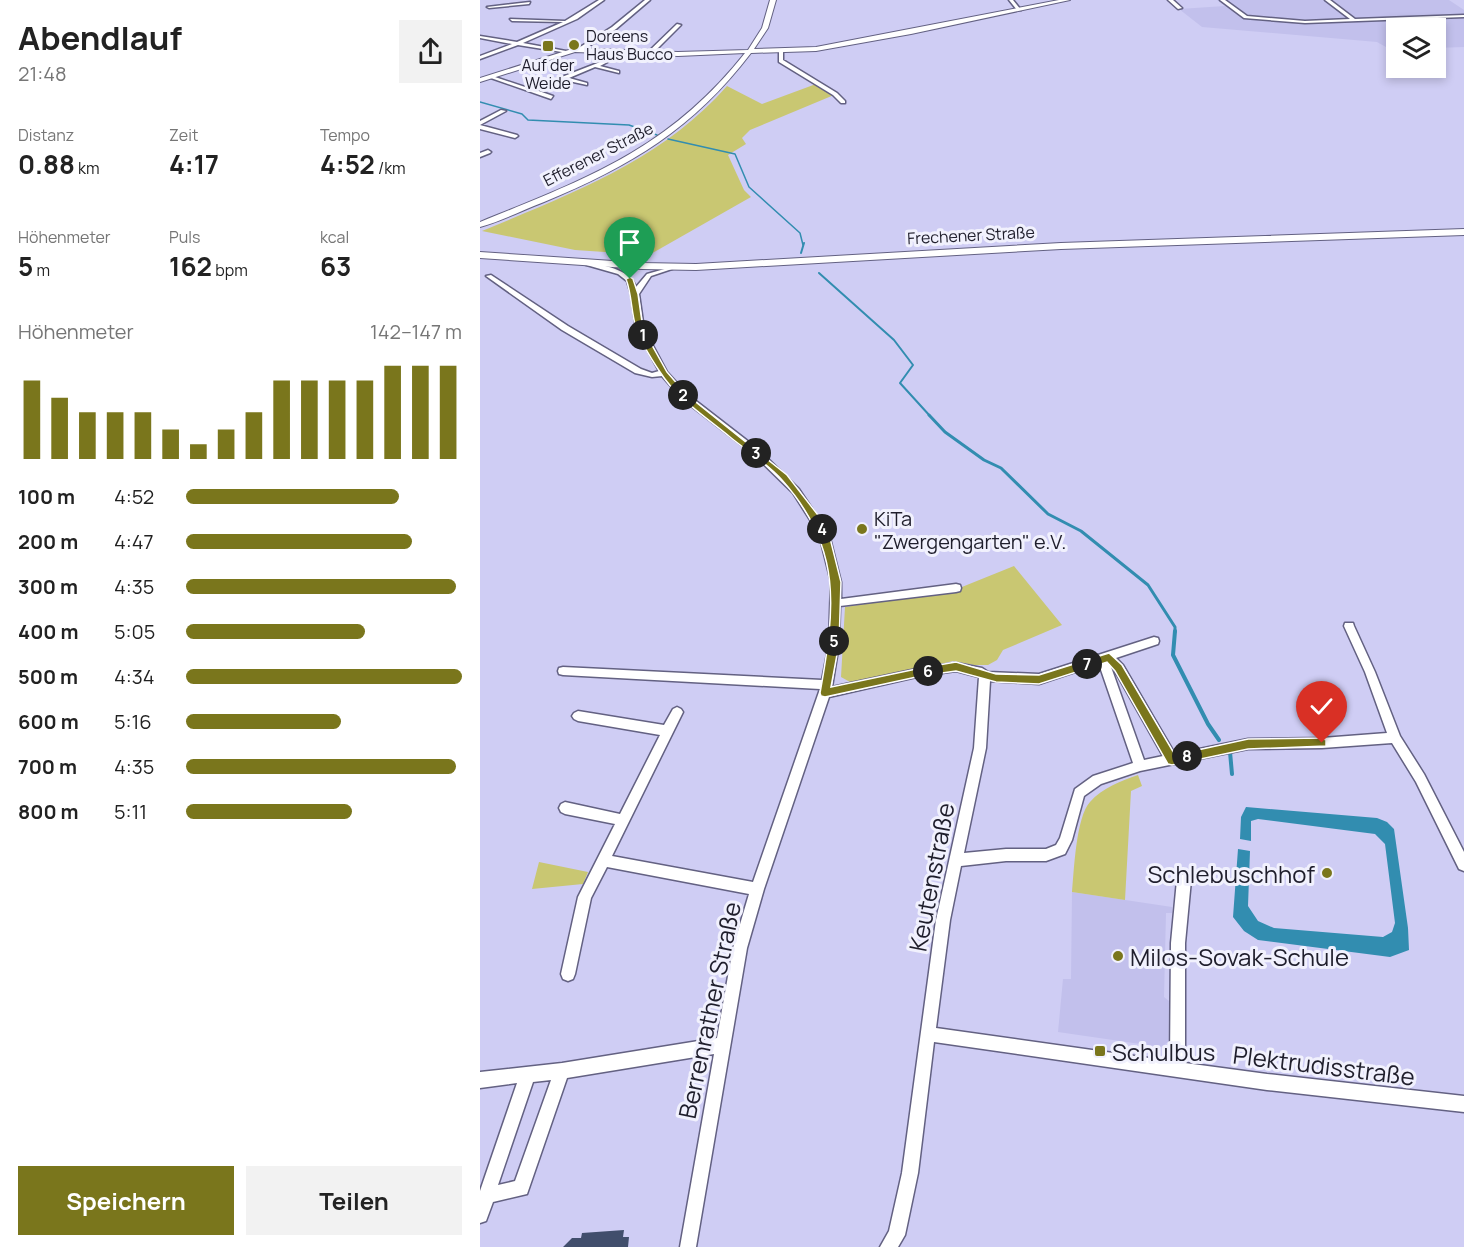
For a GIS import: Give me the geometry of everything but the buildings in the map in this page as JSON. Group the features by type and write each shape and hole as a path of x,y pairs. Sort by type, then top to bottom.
{"main road":[{"name":"Frechener Straße","path":"480,255 673,267 747,265 1051,246 1464,232"}],"street":[{"path":"480,58 520,44 588,10 602,0"},
{"path":"579,50 614,28 648,0"},
{"name":"Efferener Straße","path":"480,225 576,184 657,142 680,125 713,94 749,52 769,20 772,0"},
{"path":"1011,0 1019,9"},
{"path":"480,80 566,52 579,50 649,54 781,51 835,46 1067,0"},
{"path":"1170,0 1180,8"},
{"path":"1222,0 1249,18 1305,22 1464,16"},
{"path":"1327,0 1355,21"},
{"path":"489,8 508,3 530,3"},
{"path":"512,20 566,21"},
{"path":"649,54 679,25"},
{"path":"480,37 566,52"},
{"path":"781,51 782,61 835,94 843,102"},
{"path":"530,91 613,59 621,52"},
{"path":"596,66 617,72"},
{"path":"490,77 551,98"},
{"path":"564,78 585,84"},
{"path":"480,125 503,111"},
{"path":"480,125 515,136"},
{"path":"480,155 488,152"},
{"path":"585,263 626,276 630,279 635,294"},
{"name":"Berrenrather Straße","path":"642,266 635,294 640,329 664,373 684,396 755,451 796,491 818,521 830,551 836,582 834,644 826,689 740,948 688,1247"},
{"path":"635,294 650,275 673,267"},
{"path":"489,276 565,328 638,371 652,375 664,373"},
{"path":"836,603 956,588"},
{"path":"1349,626 1370,672 1395,738 1420,778 1464,865"},
{"path":"563,670 826,689 956,667 982,672 985,676 1039,679 1154,641"},
{"path":"1106,658 1119,668 1172,760"},
{"path":"1106,658 1140,766"},
{"name":"Keutenstraße","path":"888,1247 897,1235 910,1173 943,920 980,748 985,676"},
{"path":"568,974 585,897 677,712"},
{"path":"579,716 668,731"},
{"path":"955,860 974,860 1006,855 1046,855 1060,850 1066,840 1079,793 1096,780 1140,766 1248,744 1322,743 1395,738"},
{"path":"565,808 623,820"},
{"path":"603,860 758,889"},
{"path":"1177,1068 1178,943 1184,880"},
{"name":"Plektrudisstraße","path":"928,1034 1267,1082 1464,1104"},
{"path":"480,1080 562,1071 722,1045"},
{"path":"488,1195 521,1188 562,1071"},
{"path":"480,1215 528,1074"}],"shaded area":[{"path":"1217,0 1449,0 1464,10 1464,47 1446,48 1446,18 1386,18 1386,47 1377,42 1202,27 1179,9 1225,6"},
{"path":"816,84 834,95 750,130 742,138 746,144 728,155 744,190 751,197 649,255 575,250 482,231 582,188 645,154 674,135 702,112 727,86 762,104"},
{"path":"1014,566 1062,625 1003,650 997,660 988,665 953,661 878,679 850,682 841,677 845,607 952,591"},
{"path":"1138,775 1142,786 1131,791 1125,900 1072,892 1076,845 1085,809 1106,789"},
{"path":"1246,807 1377,818 1387,822 1394,829 1409,950 1390,957 1258,940 1244,931 1233,917 1238,849 1250,851 1248,906 1258,921 1274,928 1383,937 1392,932 1395,923 1385,844 1375,834 1258,819 1251,821 1251,841 1240,839 1241,817"},
{"path":"539,862 588,872 583,884 532,889"},
{"name":"Milos-Sovak-Schule","path":"1072,892 1172,907 1172,913 1166,913 1164,997 1169,1001 1168,1042 1161,1047 1058,1032 1063,979 1071,979"}],"waterway":[{"path":"480,102 522,114 528,120 629,125 657,135"},
{"path":"668,139 735,154 749,187 800,233 803,245"},
{"path":"801,253 804,243"},
{"path":"819,273 894,340 913,365 900,383 930,416"},
{"path":"929,415 945,432 984,460 1001,468 1048,514 1081,531 1148,585 1175,627 1175,631"},
{"path":"1175,631 1173,655 1208,724 1219,740"},
{"path":"1230,752 1232,774"}],"place":[{"name":"Doreens Haus Bucco","path":"574,45"},
{"name":"Auf der Weide","path":"548,46"},
{"name":"KiTa \"Zwergengarten\" e.V.","path":"862,529"},
{"name":"Schlebuschhof","path":"1327,873"},
{"name":"Milos-Sovak-Schule","path":"1118,956"},
{"name":"Schulbus","path":"1100,1051"}],"route":[{"path":"630,279 635,294 640,329 664,373 684,396 755,451 784,477 818,521 830,551 836,582 834,644 825,693 921,672 956,667 982,672 985,676 996,678 1039,679 1109,657 1119,668 1172,760 1228,746 1322,743"}]}
